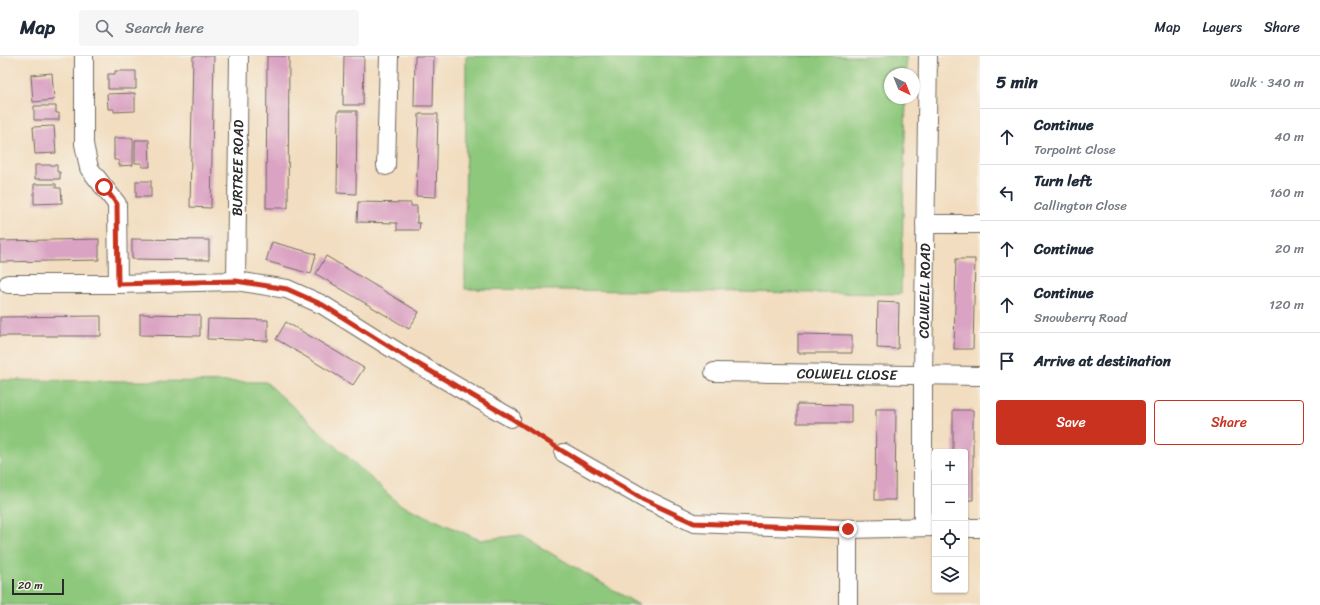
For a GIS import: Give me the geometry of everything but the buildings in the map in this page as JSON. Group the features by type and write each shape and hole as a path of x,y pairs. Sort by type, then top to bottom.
{"street":[{"path":"84,56 84,144 89,168 117,204 118,284"},
{"name":"BURTREE ROAD","path":"236,281 239,56"},
{"path":"386,166 389,56"},
{"name":"COLWELL ROAD","path":"928,56 923,375 929,526"},
{"path":"925,224 980,224"},
{"path":"8,284 118,284 236,281 287,289 323,305 401,354 511,418"},
{"name":"COLWELL CLOSE","path":"714,372 980,376"},
{"path":"564,452 644,500 694,523 848,529 929,526"},
{"path":"968,528 980,528"},
{"path":"848,529 848,605"}],"path":[{"path":"511,418 564,452"}],"green space":[{"path":"466,56 907,56 906,68 884,68 884,104 906,104 901,294 465,289"},
{"path":"0,380 266,382 399,504 480,540 520,535 639,605 0,605"}],"route":[{"path":"104,187 117,204 118,284 236,281 287,289 323,305 401,354 511,418 644,500 694,523 848,529"}]}
